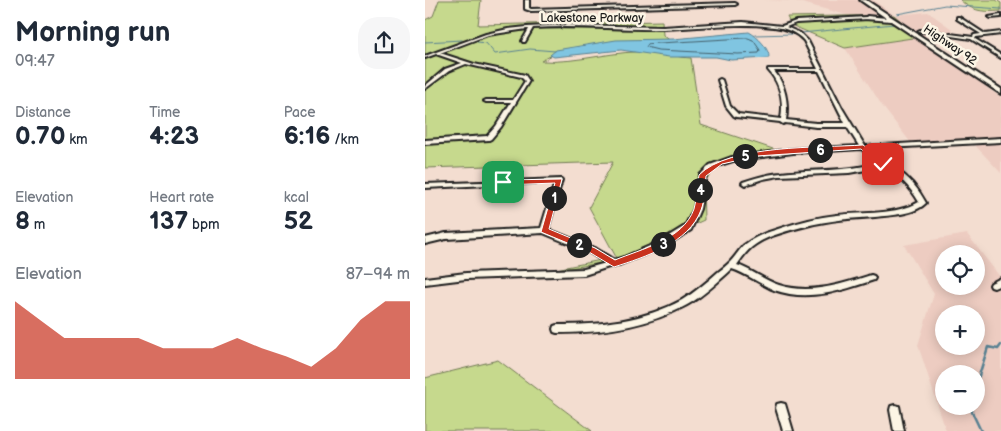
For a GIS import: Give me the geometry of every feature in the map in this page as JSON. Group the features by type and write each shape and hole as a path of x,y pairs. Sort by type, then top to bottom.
{"main road":[{"name":"Highway 92","path":"863,0 1001,92"},
{"name":"Highway 92","path":"871,0 1001,83"},
{"path":"867,18 881,16 881,12"},
{"path":"867,18 885,18 896,22"}],"street":[{"path":"527,0 527,9 531,10 735,4"},
{"path":"991,16 1001,16"},
{"path":"781,27 801,21 867,18"},
{"path":"958,18 983,34"},
{"name":"Lakestone Parkway","path":"425,57 495,32 531,28 574,26 664,28 755,24 781,27 805,38 848,125 863,147 883,164 899,173 910,184 923,204 881,213 822,219 775,232 746,248 731,266"},
{"path":"571,34 574,26"},
{"path":"524,41 531,28"},
{"path":"920,31 973,38 983,34 1001,33"},
{"path":"930,38 940,33"},
{"path":"973,38 976,42 1001,57"},
{"path":"425,142 489,138 527,82 526,78 465,63 437,53"},
{"path":"425,88 447,70 465,63"},
{"path":"783,122 785,107 774,74 769,70 821,70"},
{"path":"720,80 731,112 752,119 816,125 848,125"},
{"path":"486,101 515,101"},
{"path":"425,281 466,276 575,273 614,264 663,244 688,228 697,209 701,180 707,170 715,164 757,154 1001,140"},
{"path":"745,183 771,175 865,170 883,164"},
{"path":"425,186 559,180 544,230"},
{"path":"425,241 445,236 544,230 592,250 614,264"},
{"path":"557,329 606,328 643,319 678,305 692,297 731,266 780,288 797,291 833,290 871,278"},
{"path":"781,408 788,431"},
{"path":"895,410 899,431"}],"shaded area":[{"path":"764,0 873,0 894,15 850,16 795,1"},
{"path":"928,12 952,29 953,35 930,33 920,37 989,80 987,88 1001,97 1001,173 971,141 911,143 883,107 845,48 919,37 894,15"},
{"path":"967,234 976,245 935,245 935,295 985,295 985,257 1001,278 1001,431 946,431 941,415 985,415 985,365 935,365 935,397 918,345 934,294 904,245"}],"green space":[{"path":"439,0 481,0 478,25 662,21 663,35 672,42 558,52 541,61 569,60 639,52 691,58 701,125 782,152 733,156 721,163 703,183 704,220 613,261 516,277 616,257 589,207 613,162 425,168 425,20 433,16"},
{"path":"960,0 996,0 1001,3 1001,11 979,10 969,7"},
{"path":"894,15 919,37 845,48 791,25 787,17"},
{"path":"498,360 592,431 425,431 425,378"}],"water":[{"path":"749,32 762,43 769,54 769,58 731,60 716,57 669,57 621,50 554,57 550,55 556,50 616,40 673,39"}],"waterway":[{"path":"897,14 945,5 1001,9"},
{"path":"801,33 894,24"},
{"path":"755,35 794,34"},
{"path":"425,42 462,40"},
{"path":"477,42 486,43 495,54 530,49 555,51"},
{"path":"982,365 988,347 998,349 1001,345"},
{"path":"973,415 981,431"}],"route":[{"path":"503,182 559,180 544,230 592,250 614,264 663,244 688,228 696,216 703,175 712,166 732,158 757,154 863,147 871,156 883,164"}]}
